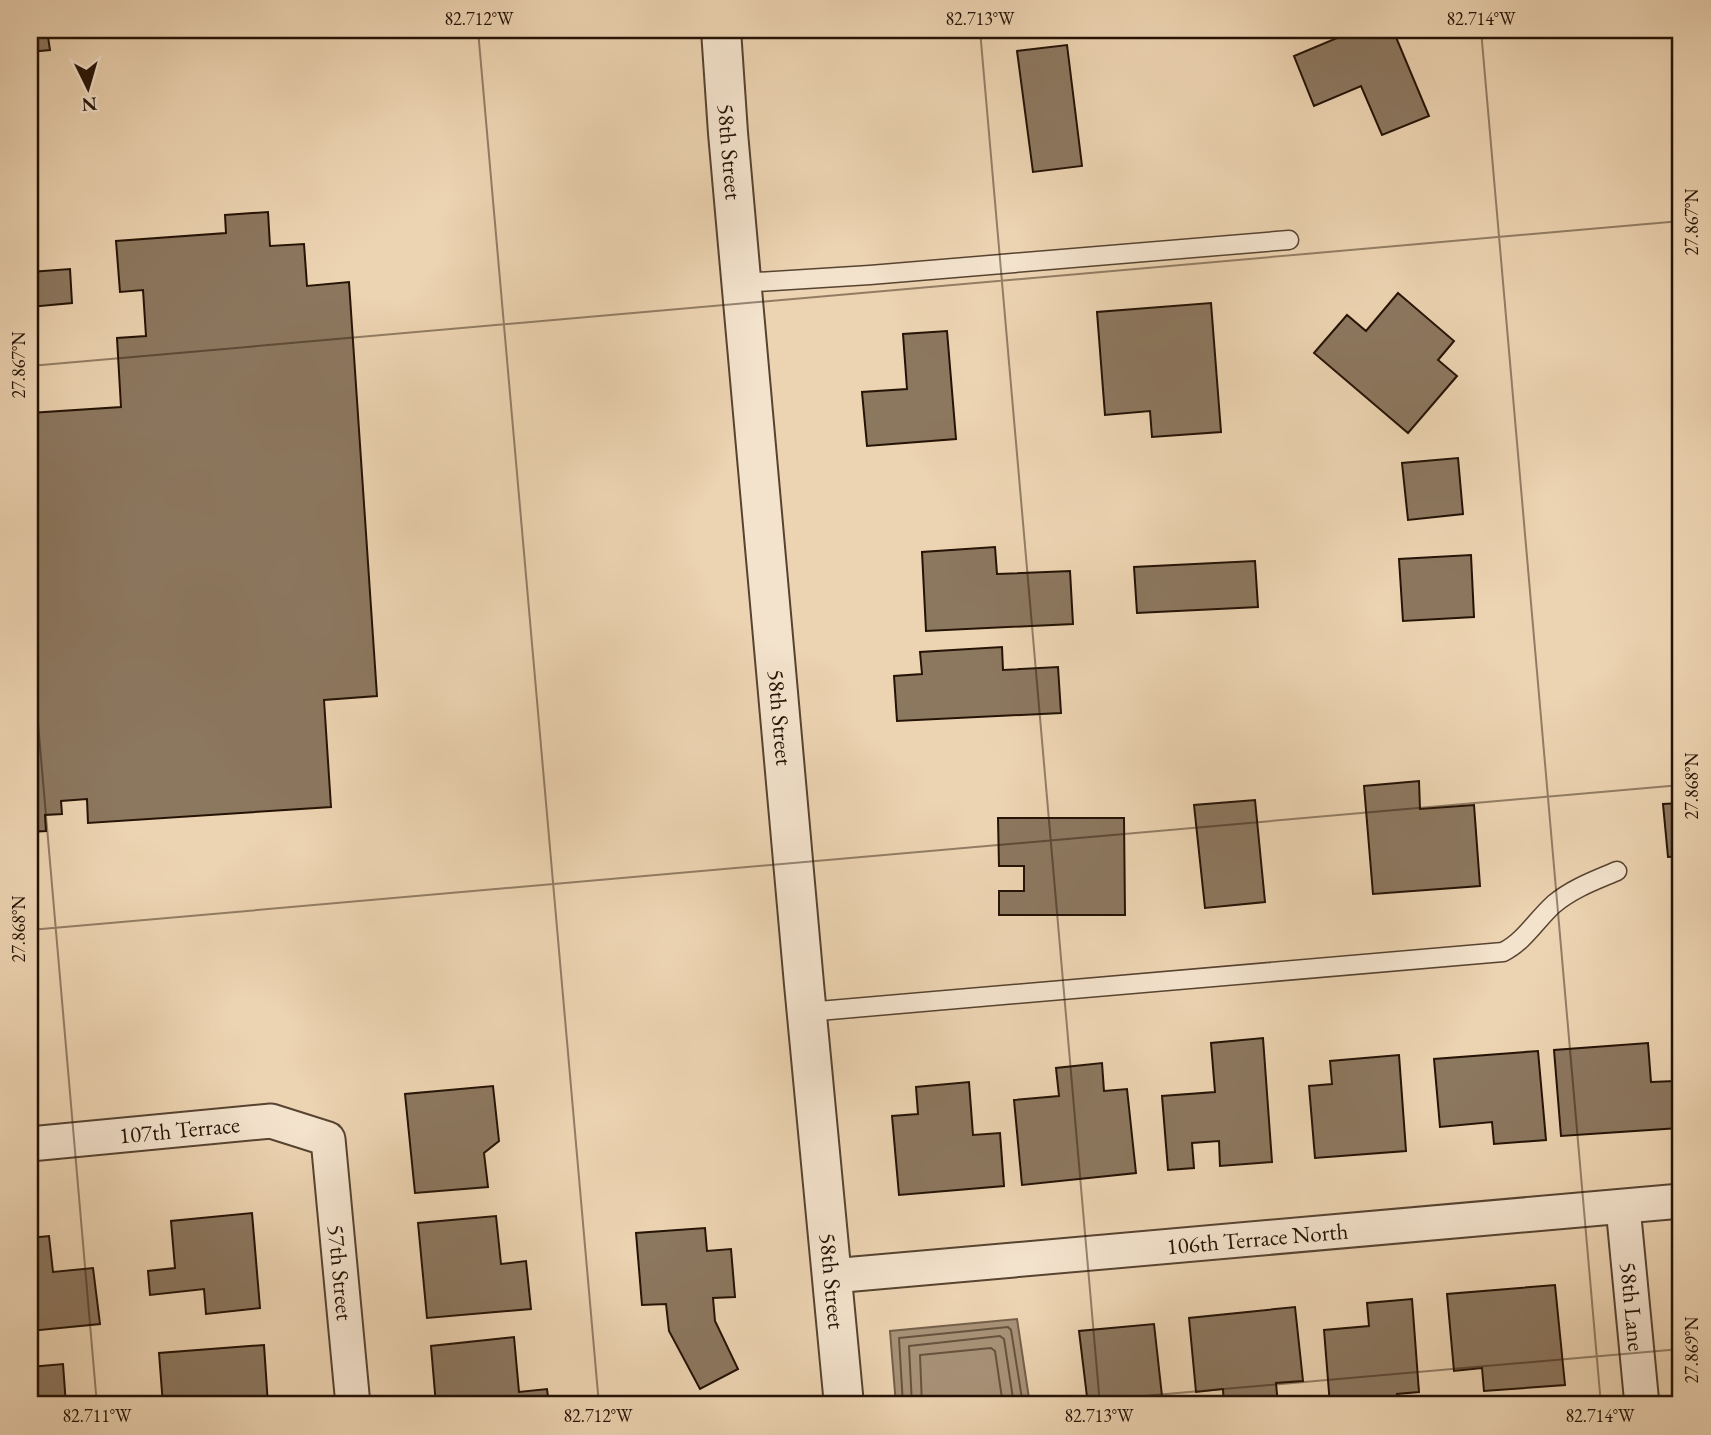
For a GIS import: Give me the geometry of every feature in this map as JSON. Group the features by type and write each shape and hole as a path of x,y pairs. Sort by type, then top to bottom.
{"street":[{"name":"58th Street","path":"721,30 741,283 844,1405"},
{"name":"107th Terrace","path":"30,1144 271,1121 328,1139"},
{"name":"57th Street","path":"328,1139 353,1405"},
{"name":"106th Terrace North","path":"832,1276 1681,1201"},
{"name":"58th Lane","path":"1623,1206 1642,1405"}],"lane":[{"path":"741,283 870,275 1289,240"},
{"path":"807,1012 1503,953 1512,948 1555,903 1577,888 1618,871"}],"water":[{"path":"1017,1319 1030,1405 896,1405 890,1331"}],"building":[{"path":"30,30 47,30 50,50 30,52"},
{"path":"1356,30 1393,30 1429,116 1382,135 1361,86 1314,106 1294,56"},
{"path":"1067,45 1082,166 1033,172 1017,51"},
{"path":"268,212 270,246 304,244 307,286 349,282 377,696 324,700 331,807 88,823 87,799 61,801 62,814 45,815 46,831 30,832 30,413 121,407 117,338 146,336 143,290 120,292 116,241 226,233 225,215"},
{"path":"70,269 72,303 30,307 30,272"},
{"path":"1398,293 1454,341 1438,360 1457,376 1408,433 1314,353 1347,315 1366,331"},
{"path":"1211,303 1221,432 1152,437 1150,411 1105,415 1097,312"},
{"path":"947,331 956,439 867,446 862,392 907,389 903,334"},
{"path":"1458,458 1463,514 1408,520 1402,463"},
{"path":"995,547 997,574 1070,571 1073,624 926,631 922,552"},
{"path":"1471,555 1474,617 1403,621 1399,559"},
{"path":"1255,561 1258,607 1137,613 1134,567"},
{"path":"1002,647 1003,670 1058,667 1061,713 897,721 894,676 922,674 920,652"},
{"path":"1419,781 1420,809 1474,805 1480,886 1373,894 1364,786"},
{"path":"1255,800 1265,902 1205,908 1194,805"},
{"path":"1681,803 1681,856 1668,857 1663,804"},
{"path":"998,818 1124,818 1125,915 999,915 999,891 1024,891 1024,866 999,866"},
{"path":"1263,1038 1272,1162 1220,1166 1219,1141 1192,1143 1194,1168 1168,1170 1162,1096 1215,1092 1211,1043"},
{"path":"1648,1043 1651,1082 1675,1081 1679,1128 1561,1136 1554,1050"},
{"path":"1538,1051 1546,1140 1494,1144 1492,1122 1440,1127 1434,1059"},
{"path":"1399,1055 1406,1151 1315,1158 1309,1086 1332,1084 1330,1061"},
{"path":"1102,1063 1104,1091 1127,1089 1136,1173 1022,1185 1014,1100 1059,1096 1056,1068"},
{"path":"969,1082 973,1135 1000,1133 1004,1186 899,1195 892,1116 918,1114 916,1087"},
{"path":"493,1086 499,1141 484,1153 488,1187 415,1193 405,1094"},
{"path":"252,1213 260,1308 206,1314 204,1289 150,1295 148,1271 175,1268 171,1221"},
{"path":"496,1216 501,1264 526,1261 531,1309 427,1318 418,1223"},
{"path":"705,1228 707,1251 731,1249 735,1297 713,1298 715,1321 738,1369 700,1389 669,1331 666,1304 642,1305 636,1233"},
{"path":"49,1236 53,1272 93,1268 100,1324 30,1331 30,1238"},
{"path":"1555,1285 1565,1385 1484,1391 1482,1368 1454,1371 1447,1294"},
{"path":"1412,1299 1419,1392 1397,1394 1398,1405 1330,1405 1324,1330 1369,1326 1367,1303"},
{"path":"1295,1307 1303,1381 1276,1383 1278,1405 1224,1405 1223,1389 1196,1392 1189,1318"},
{"path":"1154,1324 1163,1405 1088,1405 1079,1331"},
{"path":"514,1337 519,1392 547,1389 549,1405 436,1405 431,1346"},
{"path":"264,1345 268,1405 190,1405 189,1402 163,1405 159,1353"},
{"path":"63,1364 66,1405 30,1405 30,1367"}]}
